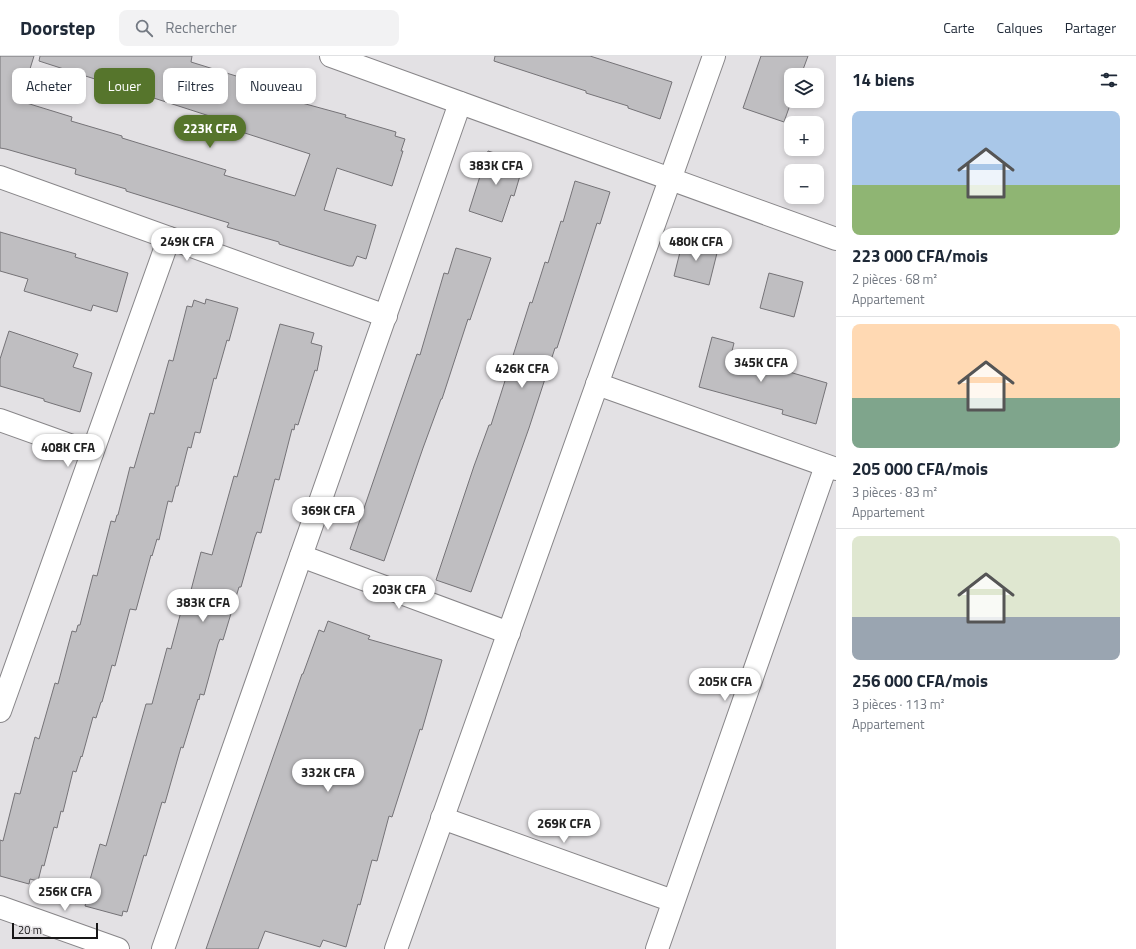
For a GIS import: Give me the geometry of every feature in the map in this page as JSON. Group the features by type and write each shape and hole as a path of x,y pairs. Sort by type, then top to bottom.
{"street":[{"path":"331,56 836,239"},
{"path":"396,949 714,56"},
{"path":"163,949 460,103"},
{"path":"0,177 386,316"},
{"path":"0,711 6,676 92,453 168,238"},
{"path":"597,384 831,468 656,949"},
{"path":"0,420 92,453"},
{"path":"301,556 508,633"},
{"path":"442,818 673,901"},
{"path":"0,906 118,949"}],"building":[{"path":"0,56 34,56 30,68 12,68 12,104 30,104 72,117 71,121 226,170 224,175 295,196 310,154 223,126 225,121 172,104 228,104 228,73 236,76 236,104 306,104 346,115 345,117 396,132 395,136 405,139 401,151 403,151 392,186 337,168 324,210 376,225 366,259 357,256 353,266 227,227 229,223 75,174 76,169 0,148"},
{"path":"40,56 192,56 191,62 210,68 163,68 163,101 155,98 155,68 94,68 94,79 86,76 86,68 61,68 39,61"},
{"path":"495,56 590,56 672,82 660,119 628,108 628,106 586,93 586,91 494,61"},
{"path":"761,56 808,56 804,68 784,68 784,108 789,108 786,116 784,116 784,122 743,108"},
{"path":"488,151 524,162 514,196 511,195 502,222 469,211"},
{"path":"575,181 610,192 600,224 597,223 557,348 555,348 529,428 471,592 436,580 474,466 489,425 491,425 530,302 532,303 545,262 548,263 561,221 563,222"},
{"path":"0,232 76,254 75,257 128,273 117,312 93,305 91,311 24,291 28,279 0,271"},
{"path":"683,240 718,249 709,285 674,276"},
{"path":"456,248 491,258 470,320 468,319 442,399 423,448 384,561 350,549 417,354 420,355 444,273 448,274"},
{"path":"769,273 803,282 794,317 760,308"},
{"path":"206,299 238,308 216,379 214,378 200,433 195,432 191,448 188,447 178,486 176,486 172,502 168,501 159,540 157,539 152,556 151,555 136,610 130,609 115,666 112,665 102,702 96,718 93,717 82,757 81,756 76,772 73,771 63,812 61,811 57,828 54,827 44,866 42,865 38,881 30,879 29,884 0,876 0,840 3,841 15,793 20,794 35,737 39,739 55,683 58,684 72,631 76,632 78,625 80,625 93,575 97,576 111,521 115,522 118,515 130,467 134,468 150,413 154,414 169,360 173,361 187,306 192,307 194,300 205,304"},
{"path":"280,324 314,333 311,343 322,346 317,371 315,370 298,425 295,424 294,430 292,429 279,480 275,479 261,533 257,532 255,537 241,587 239,587 223,640 220,639 218,644 204,695 200,694 183,748 181,747 165,803 162,802 127,912 123,911 122,916 85,906 87,898 85,898 100,844 106,846 146,704 152,704 167,648 171,649 186,593 190,594 201,552 212,555 234,476 237,477"},
{"path":"9,331 78,354 73,367 92,373 80,412 44,401 44,399 0,386 0,359"},
{"path":"712,337 734,343 731,355 827,383 816,424 782,414 783,410 699,387"},
{"path":"328,621 370,636 368,639 442,660 422,730 420,729 392,817 389,816 377,861 372,860 360,905 358,904 346,947 323,940 320,947 265,931 258,949 206,949 302,674 319,630 324,632"}]}
